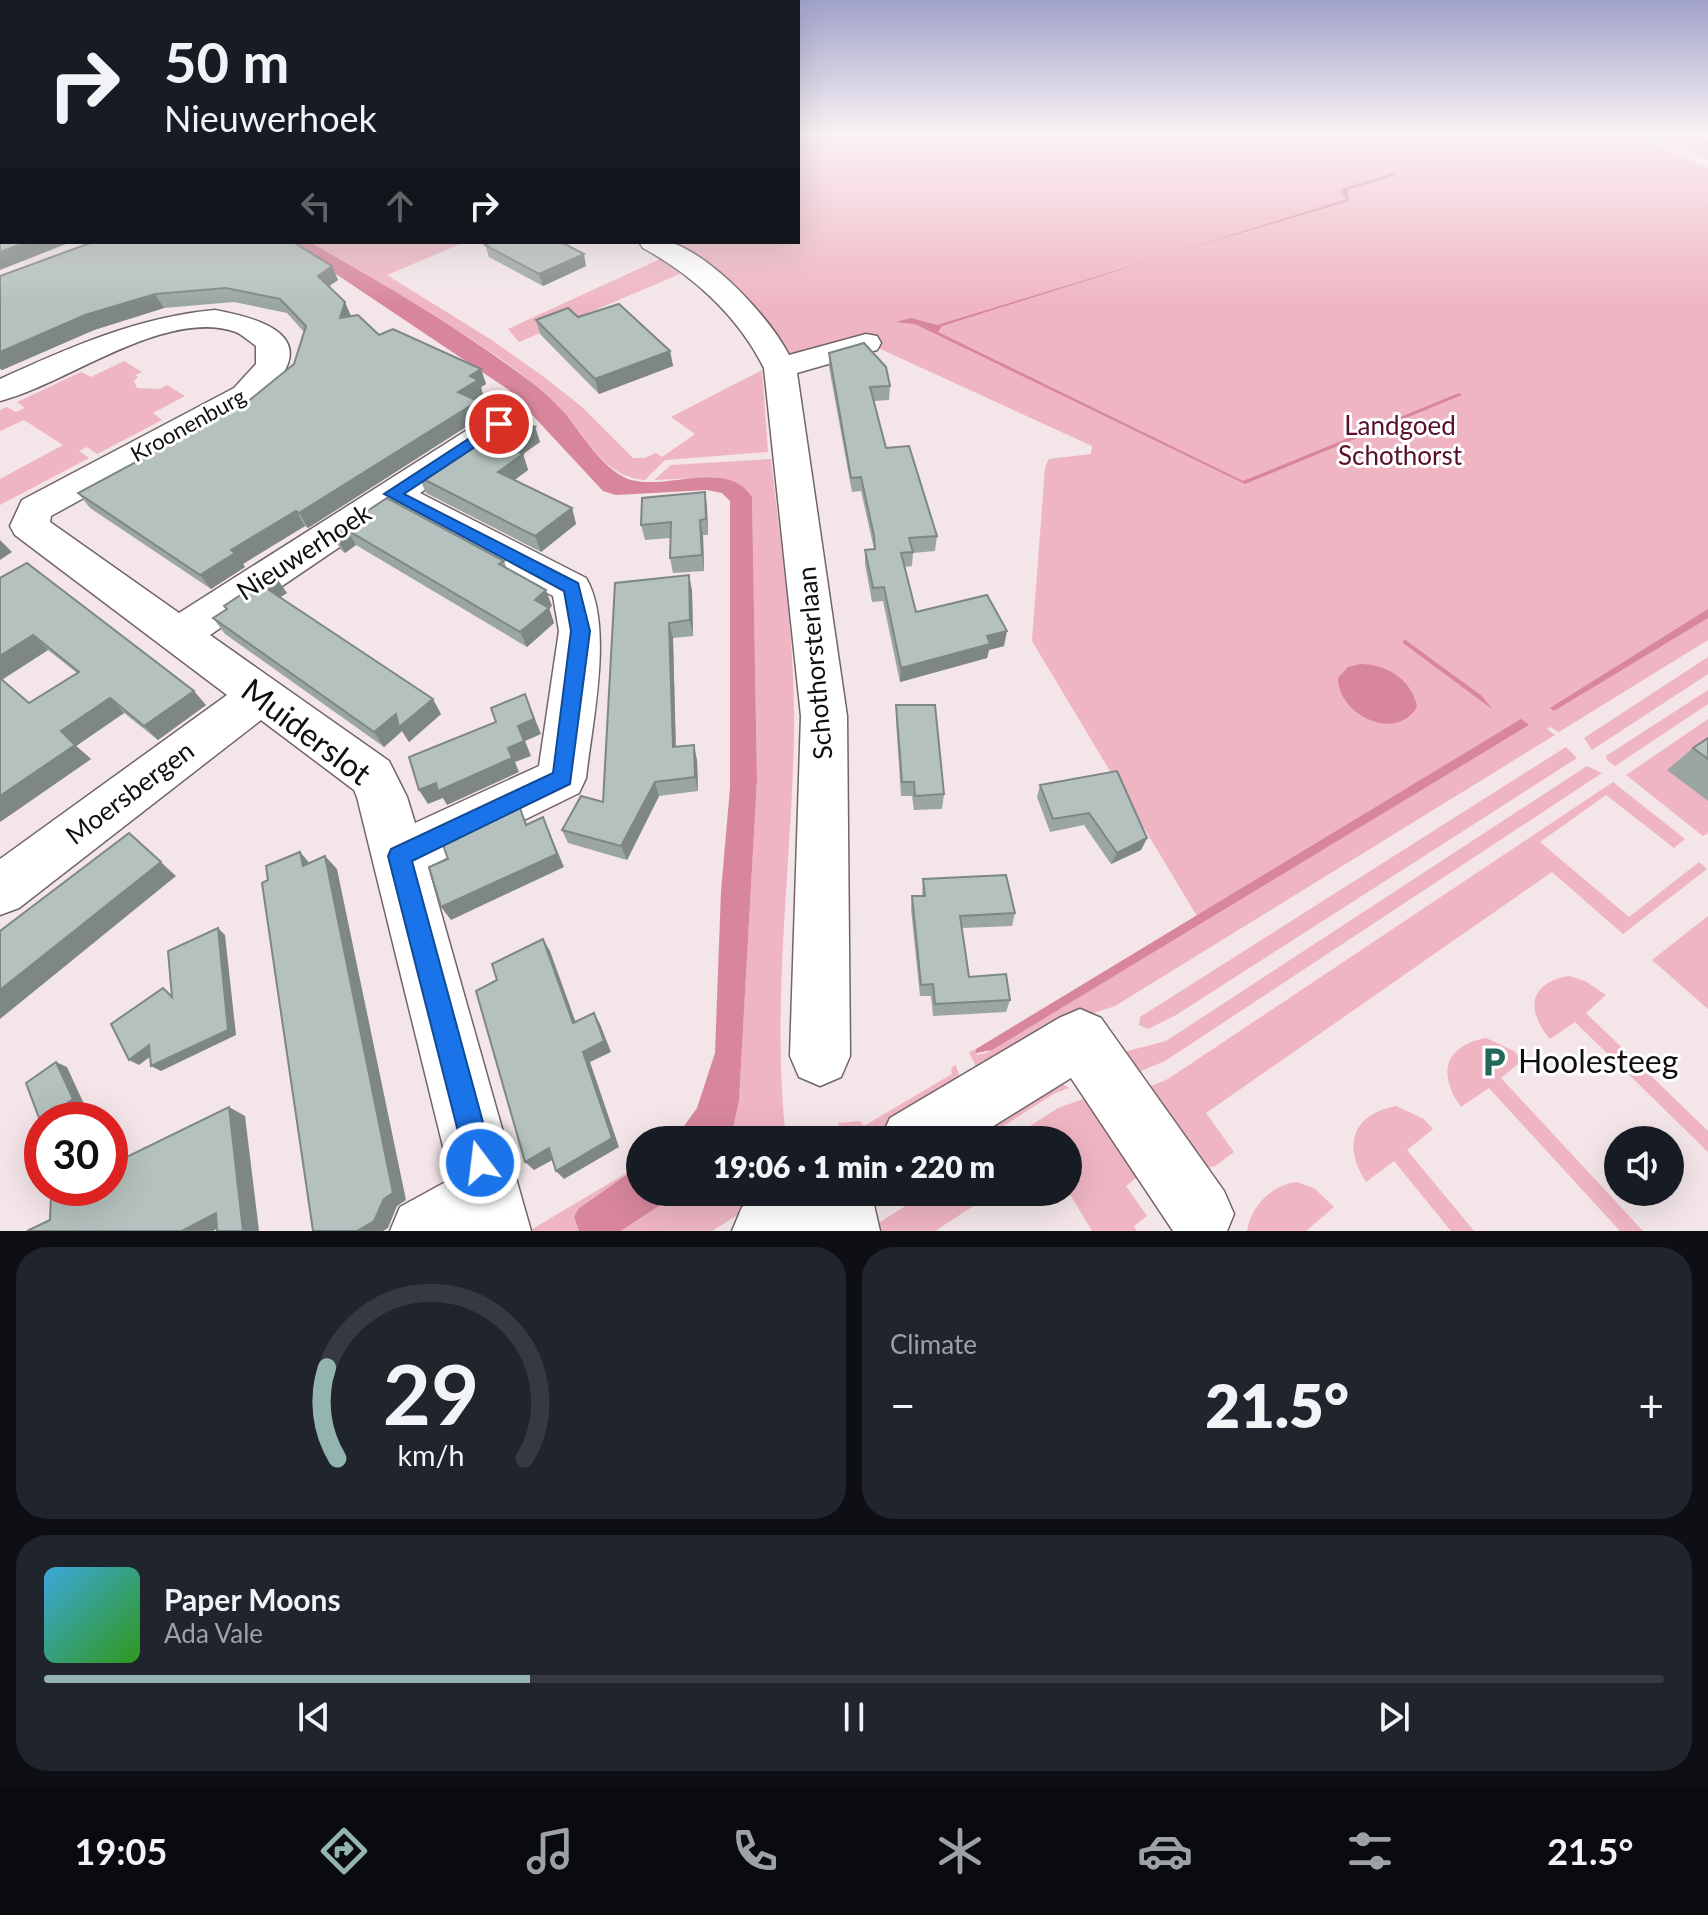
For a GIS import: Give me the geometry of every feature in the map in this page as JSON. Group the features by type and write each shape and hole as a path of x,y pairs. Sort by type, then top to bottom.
{"street":[{"name":"Schothorsterlaan","path":"655,244 693,268 739,310 772,351 780,368 824,716 820,1056"},
{"name":"Kroonenburg","path":"0,391 110,341 161,325 227,321 264,333 272,343 272,366 246,395 35,509 29,526 39,558"},
{"path":"780,368 866,343"},
{"path":"392,494 499,424"},
{"name":"Nieuwerhoek","path":"177,635 392,494 572,588 580,631 562,778 399,856"},
{"name":"Muiderslot","path":"39,558 177,635 372,776 382,797 399,856 493,1212"},
{"name":"Moersbergen","path":"0,890 259,696"},
{"path":"935,1126 1080,1039 1201,1214"},
{"path":"766,1231 805,1206"},
{"path":"841,1206 846,1231"},
{"path":"424,1231 493,1212"}],"green space":[{"name":"Landgoed Schothorst","path":"800,190 1708,190 1708,640 1559,732 1550,727 1547,729 1555,735 1115,1006 1091,1014 977,1069 969,1052 976,1049 977,1055 986,1053 1201,923 1032,641 1045,467 1049,459 1091,454 1092,446 865,342 791,361 659,244 800,244"},
{"path":"313,244 460,244 387,275 490,339 544,377 582,407 633,458 645,458 656,453 662,457 695,434 671,417 762,370 768,452 665,460 645,480 618,472 607,464 562,411 520,373 374,281 368,283 348,264"},
{"path":"660,259 680,274 519,342 508,329"},
{"path":"124,361 142,372 135,375 138,377 134,381 137,388 160,389 167,385 185,396 153,413 162,420 97,454 87,447 79,451 89,458 0,505 0,479 63,445 24,420 0,431 0,410 7,407 16,412 25,408 17,402 81,372 91,377"},
{"path":"771,459 787,598 794,703 781,989 780,1040 785,1126 733,1126 739,1101 757,779 752,497 717,477 654,480 671,465"},
{"path":"1708,657 1708,674 1592,750 1584,738"},
{"path":"1708,690 1708,704 1615,766 1607,760 1606,756"},
{"path":"1708,719 1708,833 1703,836 1626,775"},
{"path":"1566,747 1577,758 1176,1015 1148,1029 1139,1025 1140,1017"},
{"path":"1587,766 1602,773 1165,1061 1127,1077 1116,1054 1166,1041"},
{"path":"1613,782 1685,839 1674,848 1606,795 1540,842 1629,917 1699,862 1707,869 1623,934 1552,872 1206,1113 1234,1152 1215,1166 1207,1168 1137,1092 1168,1079"},
{"path":"1708,916 1708,1009 1652,960"},
{"path":"1569,976 1585,981 1606,995 1586,1013 1708,1131 1708,1152 1575,1022 1550,1039 1537,1018 1535,1000 1545,985"},
{"path":"1486,1038 1514,1051 1523,1060 1501,1078 1604,1189 1604,1206 1620,1206 1643,1231 1620,1231 1489,1088 1461,1107 1447,1073 1453,1055 1472,1042"},
{"path":"956,1065 962,1086 899,1126 864,1126 952,1074 951,1068"},
{"path":"1059,1082 1069,1088 1055,1093 1004,1126 972,1126"},
{"path":"1083,1099 1114,1121 1147,1169 1126,1186 1147,1216 1134,1226 1137,1231 1092,1231 1077,1206 1082,1206 1082,1126 1030,1126 1058,1108"},
{"path":"1396,1106 1424,1119 1433,1129 1407,1150 1474,1231 1451,1231 1394,1161 1366,1182 1355,1156 1356,1134 1369,1117"},
{"path":"860,1121 864,1126 839,1126 838,1123"},
{"path":"626,1173 578,1209 574,1217 579,1231 529,1231"},
{"path":"1297,1182 1314,1188 1334,1207 1306,1231 1247,1231 1253,1213 1264,1198 1279,1187"},
{"path":"659,1206 752,1206 712,1231 621,1231"},
{"path":"905,1206 973,1206 935,1231 875,1231 874,1226"}],"shaded area":[{"path":"1347,190 1349,201 1180,251 1344,200 1346,198 1340,191"},
{"path":"286,244 313,244 475,342 553,401 598,455 620,475 635,481 652,482 707,477 725,479 740,485 752,497 757,779 739,1101 733,1126 684,1126 697,1108 715,1053 721,891 730,788 730,501 722,493 707,490 616,495 603,491 509,390 324,266"},
{"path":"1161,257 942,326 938,332 1243,481 1459,393 1462,395 1245,484 915,324 896,322 911,318 937,325"},
{"path":"1708,609 1708,618 1554,711 1550,708"},
{"path":"1404,639 1482,696 1492,709 1403,643"},
{"path":"1360,664 1389,670 1404,682 1417,707 1408,718 1396,723 1370,720 1347,703 1338,678 1348,667"},
{"path":"1521,719 1529,725 992,1050 976,1053 976,1049"},
{"path":"626,1175 626,1206 659,1206 621,1231 579,1231 574,1217 578,1209"}],"building":[{"path":"0,244 22,244 0,252"},
{"path":"88,244 296,244 332,266 318,276 345,302 340,318 358,315 379,335 393,329 481,369 470,376 478,380 458,392 478,401 299,513 296,511 231,550 235,553 200,575 78,493 246,403 294,364 306,326 280,299 226,288 155,294 85,315 0,352 0,276"},
{"path":"565,244 584,254 539,274 485,245"},
{"path":"619,304 670,351 595,379 536,320 568,308 578,317"},
{"path":"864,343 886,367 890,386 870,387 886,448 909,446 937,536 909,538 913,552 901,553 916,612 987,595 1007,631 987,636 990,644 901,668 884,587 873,588 865,550 875,549 874,536 861,477 851,478 829,353"},
{"path":"510,415 535,427 507,446 523,454 498,472 572,508 535,536 419,477"},
{"path":"705,492 706,519 700,520 702,555 670,558 671,522 641,525 642,498"},
{"path":"387,498 504,561 499,564 546,590 535,600 549,608 520,632 347,530 336,537 332,534"},
{"path":"27,563 194,691 144,726 110,698 61,731 75,745 0,796 0,678 29,703 79,672 33,635 0,656 0,578"},
{"path":"272,574 276,577 263,586 433,699 399,727 396,714 374,732 213,618 227,609 224,606"},
{"path":"689,575 690,620 669,623 673,747 694,745 695,777 655,782 621,846 562,830 581,796 603,802 615,583"},
{"path":"525,694 534,719 518,726 524,741 508,748 512,758 438,791 436,783 419,790 409,757 496,722 491,708"},
{"path":"896,705 935,705 944,794 915,796 914,782 902,782"},
{"path":"1708,738 1708,759 1693,748"},
{"path":"1117,771 1147,838 1117,853 1089,813 1053,819 1040,785"},
{"path":"520,808 526,825 543,817 557,854 441,907 429,867 448,859 443,845"},
{"path":"129,833 161,862 0,990 0,931"},
{"path":"300,852 303,866 325,856 393,1193 384,1199 374,1221 357,1231 313,1231 262,883 268,880 266,866"},
{"path":"1006,875 1015,913 960,916 969,977 1006,974 1010,1000 935,1004 933,984 921,985 912,896 925,896 923,879"},
{"path":"218,928 228,1030 151,1066 149,1045 129,1060 111,1024 163,988 172,997 168,951"},
{"path":"543,939 573,1023 594,1013 604,1041 583,1052 612,1138 556,1171 549,1148 525,1162 476,991 497,980 492,964"},
{"path":"56,1062 73,1099 69,1102 33,1102 26,1083"},
{"path":"229,1107 243,1231 217,1231 216,1213 182,1231 27,1231 50,1220 51,1206 128,1206 128,1156"}],"place":[{"name":"Hoolesteeg","path":"1494,1062"}],"route":[{"path":"480,1163 399,856 562,778 580,631 572,588 392,494 499,424"}]}
